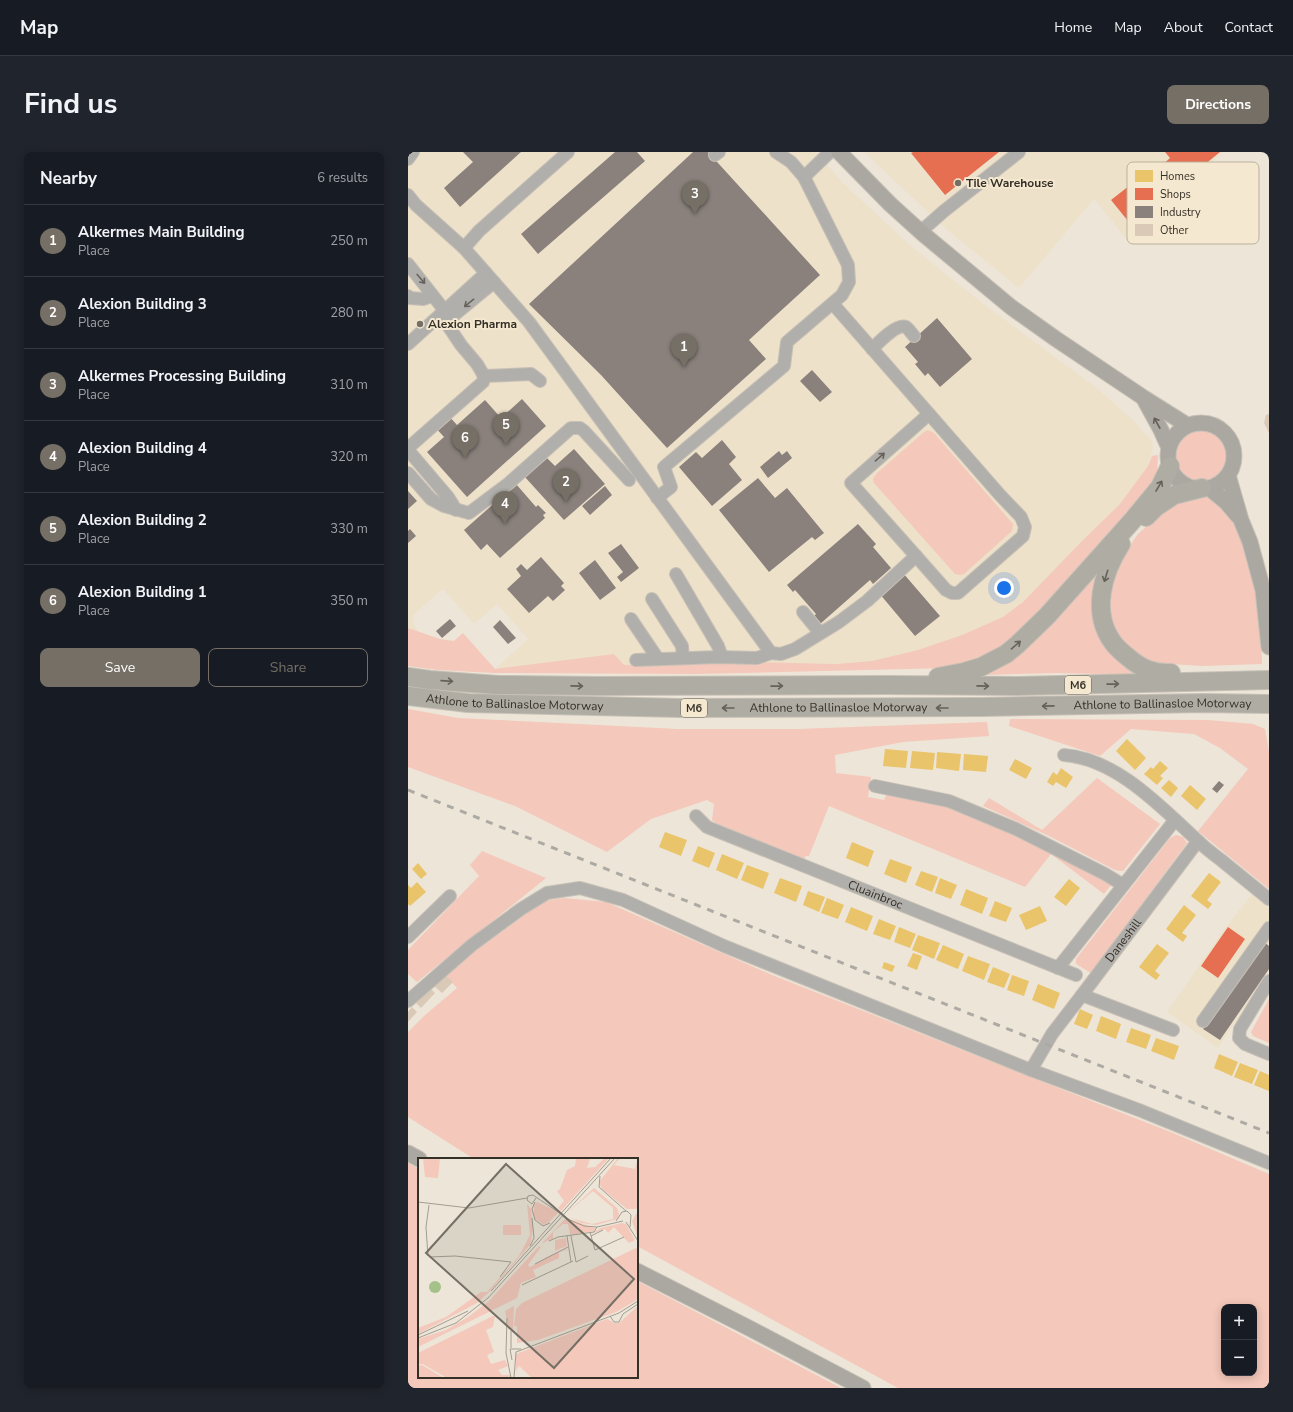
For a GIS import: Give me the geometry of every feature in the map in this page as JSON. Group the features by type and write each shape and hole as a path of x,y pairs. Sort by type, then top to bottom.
{"highway":[{"path":"888,685 964,672 981,667 1006,654 1047,616 1132,521 1160,487 1170,466"},
{"path":"1205,488 1174,495 1162,503 1122,542 1112,558 1105,577 1101,610 1105,628 1114,644 1140,666 1148,670 1164,673 1243,671 1269,675"},
{"name":"Athlone to Ballinasloe Motorway","path":"408,677 498,685 582,686 1018,686 1269,680"},
{"name":"Athlone to Ballinasloe Motorway","path":"408,696 468,703 680,708 950,708 1196,703 1269,704"}],"main road":[{"path":"839,152 890,204 922,233 1011,307 1056,339 1187,425"},
{"path":"1144,398 1169,448"},
{"path":"1202,423 1214,425 1225,433 1229,439 1234,451 1233,465 1228,474 1221,481 1205,488 1193,488 1176,477 1170,466 1168,454 1169,448 1173,437 1187,425 1202,423"},
{"path":"1228,474 1241,520 1250,542 1263,590 1269,647"},
{"path":"1205,488 1226,502 1241,520"},
{"path":"408,1153 418,1158"},
{"path":"638,1272 863,1388"}],"street":[{"path":"408,159 413,152"},
{"path":"464,248 479,231 568,152"},
{"path":"658,498 671,487 664,467 784,366 787,342 833,304 842,295 849,282 848,265 804,177 791,162 776,152"},
{"path":"804,177 830,152"},
{"path":"922,233 927,226 944,211 1019,152"},
{"path":"408,195 416,205 464,248 529,322 771,652"},
{"path":"408,264 428,288 443,313 449,327 461,345 477,364 484,376 483,382 408,449 448,497 456,510"},
{"path":"408,344 486,273"},
{"path":"449,327 454,315 494,282"},
{"path":"408,296 410,298 423,299 432,296"},
{"path":"833,304 1021,517 1025,527 1023,536 958,593 952,593 946,590 851,483 929,414"},
{"path":"872,348 895,329 901,326 906,327 914,336"},
{"path":"484,376 531,374 540,381"},
{"path":"408,473 431,499 456,510 472,512 571,428 580,428 629,480"},
{"path":"636,660 722,657 757,658 771,652 781,654 795,649 839,622 867,601 916,556"},
{"path":"676,574 718,646 722,657"},
{"path":"652,600 682,646 684,658"},
{"path":"803,612 820,634"},
{"path":"631,619 658,659"},
{"path":"1064,755 1074,755 1088,759 1108,768 1140,790 1198,841 1269,899"},
{"path":"875,786 949,801 1016,829 1105,874 1122,885"},
{"name":"Cluainbroc","path":"696,816 707,827 1076,975"},
{"path":"1058,968 1122,885 1175,820"},
{"name":"Daneshill","path":"1031,1070 1052,1034 1198,841"},
{"path":"408,1001 472,945 521,909 547,893 580,888 623,900 724,946 1031,1070 1139,1110 1269,1163"},
{"path":"408,937 450,896"},
{"path":"1203,1021 1269,928"},
{"path":"1269,981 1240,1029 1239,1038 1245,1044 1269,1054"},
{"path":"1082,995 1135,1010 1173,1030"}],"shaded area":[{"path":"408,152 816,152 843,183 913,248 985,305 1098,389 1132,419 1152,441 1153,447 1148,466 1120,504 1023,602 1003,617 962,635 918,650 872,661 836,664 755,662 624,665 614,654 495,669 528,639 497,604 474,624 443,589 413,615 415,627 420,633 408,628"},
{"path":"1223,152 1212,162 1127,162 1127,240 1094,199 1019,288 947,230 865,153"},
{"path":"1200,428 1210,430 1219,436 1225,445 1227,455 1225,465 1219,474 1210,480 1200,482 1190,480 1181,474 1175,465 1173,455 1175,445 1181,436 1190,430"},
{"path":"928,430 934,433 1013,524 1012,531 964,574 960,575 955,574 874,483 873,479 877,473"},
{"path":"1158,455 1157,472 1152,485 1046,608 995,653 949,668 697,674 494,673 438,670 408,666 408,628 440,639 454,641 463,633 495,669 614,654 624,665 755,662 836,664 872,661 918,650 962,635 1003,617 1023,602 1120,504 1148,466 1152,456"},
{"path":"1201,496 1213,498 1222,506 1240,531 1256,581 1262,664 1202,666 1155,663 1144,658 1132,649 1122,639 1114,627 1109,613 1107,600 1119,561 1138,534 1169,506"},
{"path":"1099,564 1095,604 1147,675 1057,673 981,675"},
{"path":"408,709 458,718 678,729 798,729 987,722 989,736 903,742 835,755 836,773 871,777 868,797 884,800 887,793 946,804 1000,825 1112,884 1104,894 1051,854 1025,887 829,806 809,856 806,856 804,859 716,823 712,820 714,804 707,800 651,819 607,852 515,806 408,767"},
{"path":"1010,719 1208,720 1253,724 1265,729 1269,752 1269,889 1198,831 1248,769 1220,748 1194,734 1131,729 1100,756 1009,726"},
{"path":"1097,778 1160,824 1123,871 1115,870 1047,835 983,806 989,798 1042,830"},
{"path":"1176,835 1183,837 1187,843 1091,973 1076,964 1076,959 1170,838"},
{"path":"482,851 546,878 417,982 408,974 408,950 479,876 470,865"},
{"path":"1252,894 1269,908 1269,971 1218,1048 1167,1012 1226,927"},
{"path":"564,898 606,902 772,975 1173,1133 1269,1174 1269,1388 898,1388 638,1247 638,1158 472,1158 408,1117 408,1032 424,1016 457,988 444,974 544,901"},
{"path":"1269,999 1269,1043 1253,1036 1251,1032"},
{"path":"408,1163 418,1168 418,1378 638,1378 638,1282 841,1388 408,1388"}],"building: Homes":[{"path":"1127,739 1146,758 1135,770 1116,751"},
{"path":"885,749 908,751 906,768 883,766"},
{"path":"912,751 935,753 933,770 910,768"},
{"path":"937,752 961,754 959,771 936,768"},
{"path":"964,754 988,756 986,772 963,770"},
{"path":"1015,759 1032,768 1026,779 1009,770"},
{"path":"1160,761 1168,768 1160,776 1163,778 1157,785 1144,774 1151,767 1153,769"},
{"path":"1061,768 1073,777 1066,788 1056,782 1053,786 1047,782 1053,772 1057,775"},
{"path":"1169,780 1178,788 1171,797 1161,788"},
{"path":"1190,785 1206,799 1197,810 1181,796"},
{"path":"665,832 687,840 681,856 659,847"},
{"path":"852,842 874,851 868,867 846,858"},
{"path":"698,846 715,853 709,868 692,861"},
{"path":"722,854 744,863 737,879 716,870"},
{"path":"890,859 912,867 906,883 884,874"},
{"path":"418,863 427,874 421,879 412,869"},
{"path":"747,865 769,873 763,889 741,880"},
{"path":"921,871 938,877 932,892 915,885"},
{"path":"1209,873 1221,882 1207,900 1212,904 1208,909 1191,896"},
{"path":"780,878 802,886 796,902 774,893"},
{"path":"940,878 957,885 951,899 935,893"},
{"path":"1069,879 1080,888 1066,906 1054,897"},
{"path":"417,882 426,892 410,906 408,904 408,885 411,888"},
{"path":"966,889 988,898 982,914 960,905"},
{"path":"808,891 825,897 819,912 803,905"},
{"path":"827,898 844,905 838,919 821,913"},
{"path":"995,901 1012,908 1006,922 989,916"},
{"path":"1184,905 1196,915 1182,933 1187,936 1183,942 1166,929"},
{"path":"1040,906 1047,921 1026,930 1019,915"},
{"path":"851,907 873,916 867,931 845,922"},
{"path":"879,919 896,926 890,940 873,934"},
{"path":"899,927 916,934 910,948 894,942"},
{"path":"918,935 940,943 934,959 912,950"},
{"path":"1157,944 1169,953 1155,971 1160,975 1156,980 1139,967"},
{"path":"943,945 964,954 958,969 936,960"},
{"path":"913,953 922,956 917,970 907,966"},
{"path":"968,956 990,964 984,980 962,971"},
{"path":"884,962 895,966 892,972 882,968"},
{"path":"993,967 1010,974 1004,988 987,982"},
{"path":"1012,975 1029,981 1024,996 1007,990"},
{"path":"1038,984 1060,993 1054,1009 1032,1000"},
{"path":"1080,1009 1093,1015 1087,1029 1074,1024"},
{"path":"1101,1016 1121,1024 1116,1039 1096,1031"},
{"path":"1131,1028 1151,1035 1146,1049 1126,1042"},
{"path":"1156,1038 1179,1046 1174,1060 1151,1051"},
{"path":"1219,1054 1238,1062 1232,1076 1214,1068"},
{"path":"1240,1063 1258,1070 1252,1084 1234,1077"},
{"path":"1260,1071 1269,1075 1269,1091 1254,1085"}],"building: Shops":[{"path":"999,152 945,195 911,153"},
{"path":"1165,152 1220,152 1208,162 1166,162 1170,158"},
{"path":"1127,187 1127,220 1111,200"},
{"path":"1228,927 1245,939 1218,978 1201,966"}],"building: Industry":[{"path":"463,152 521,152 460,207 444,188 473,162"},
{"path":"615,152 637,152 645,161 538,254 521,234"},
{"path":"693,152 708,152 820,275 749,340 766,359 667,448 601,375 529,304"},
{"path":"937,318 972,359 940,387 928,373 925,376 915,364 918,362 905,347"},
{"path":"812,370 832,392 820,402 800,381"},
{"path":"522,399 546,426 467,497 427,452 444,437 435,427 448,415 457,425 485,400 501,418"},
{"path":"722,440 736,457 729,464 742,480 712,506 679,467 696,452 702,458"},
{"path":"574,449 605,484 564,520 524,476 546,457 555,466"},
{"path":"779,451 782,455 787,451 792,458 768,478 760,467"},
{"path":"758,478 775,498 787,488 824,533 815,540 812,537 769,572 719,510"},
{"path":"516,484 536,507 538,505 546,513 543,515 545,518 500,558 487,544 481,550 464,530"},
{"path":"605,486 612,495 590,515 582,506"},
{"path":"408,491 417,501 408,509"},
{"path":"858,524 876,544 873,547 891,568 873,584 870,580 820,624 814,616 816,614 795,590 793,592 787,585"},
{"path":"410,529 416,536 408,543 408,531"},
{"path":"621,544 639,568 621,582 617,577 623,572 608,553"},
{"path":"541,557 564,583 561,586 565,590 553,601 548,596 529,613 507,589 521,576 516,569 521,564 527,570"},
{"path":"595,560 616,588 600,600 579,573"},
{"path":"903,573 940,616 915,636 879,593"},
{"path":"450,619 456,626 442,638 436,631"},
{"path":"500,620 516,638 508,644 493,627"},
{"path":"1219,781 1224,785 1217,793 1212,789"},
{"path":"1264,942 1269,946 1269,969 1220,1040 1203,1029"}],"building: Other":[{"path":"1269,414 1269,433 1264,423 1266,415"},
{"path":"444,974 453,982 442,993 433,985"},
{"path":"430,988 435,993 421,1008 416,1003"},
{"path":"412,1007 417,1012 408,1022 408,1012"}],"railway":[{"path":"408,790 1269,1133"}],"place":[{"name":"Tile Warehouse","path":"958,183"},
{"name":"Alkermes Processing Building","path":"695,214"},
{"name":"Alexion Pharma","path":"420,324"},
{"name":"Alkermes Main Building","path":"684,367"},
{"name":"Alexion Building 2","path":"506,445"},
{"name":"Alexion Building 1","path":"465,458"},
{"name":"Alexion Building 3","path":"566,502"},
{"name":"Alexion Building 4","path":"505,524"}]}
